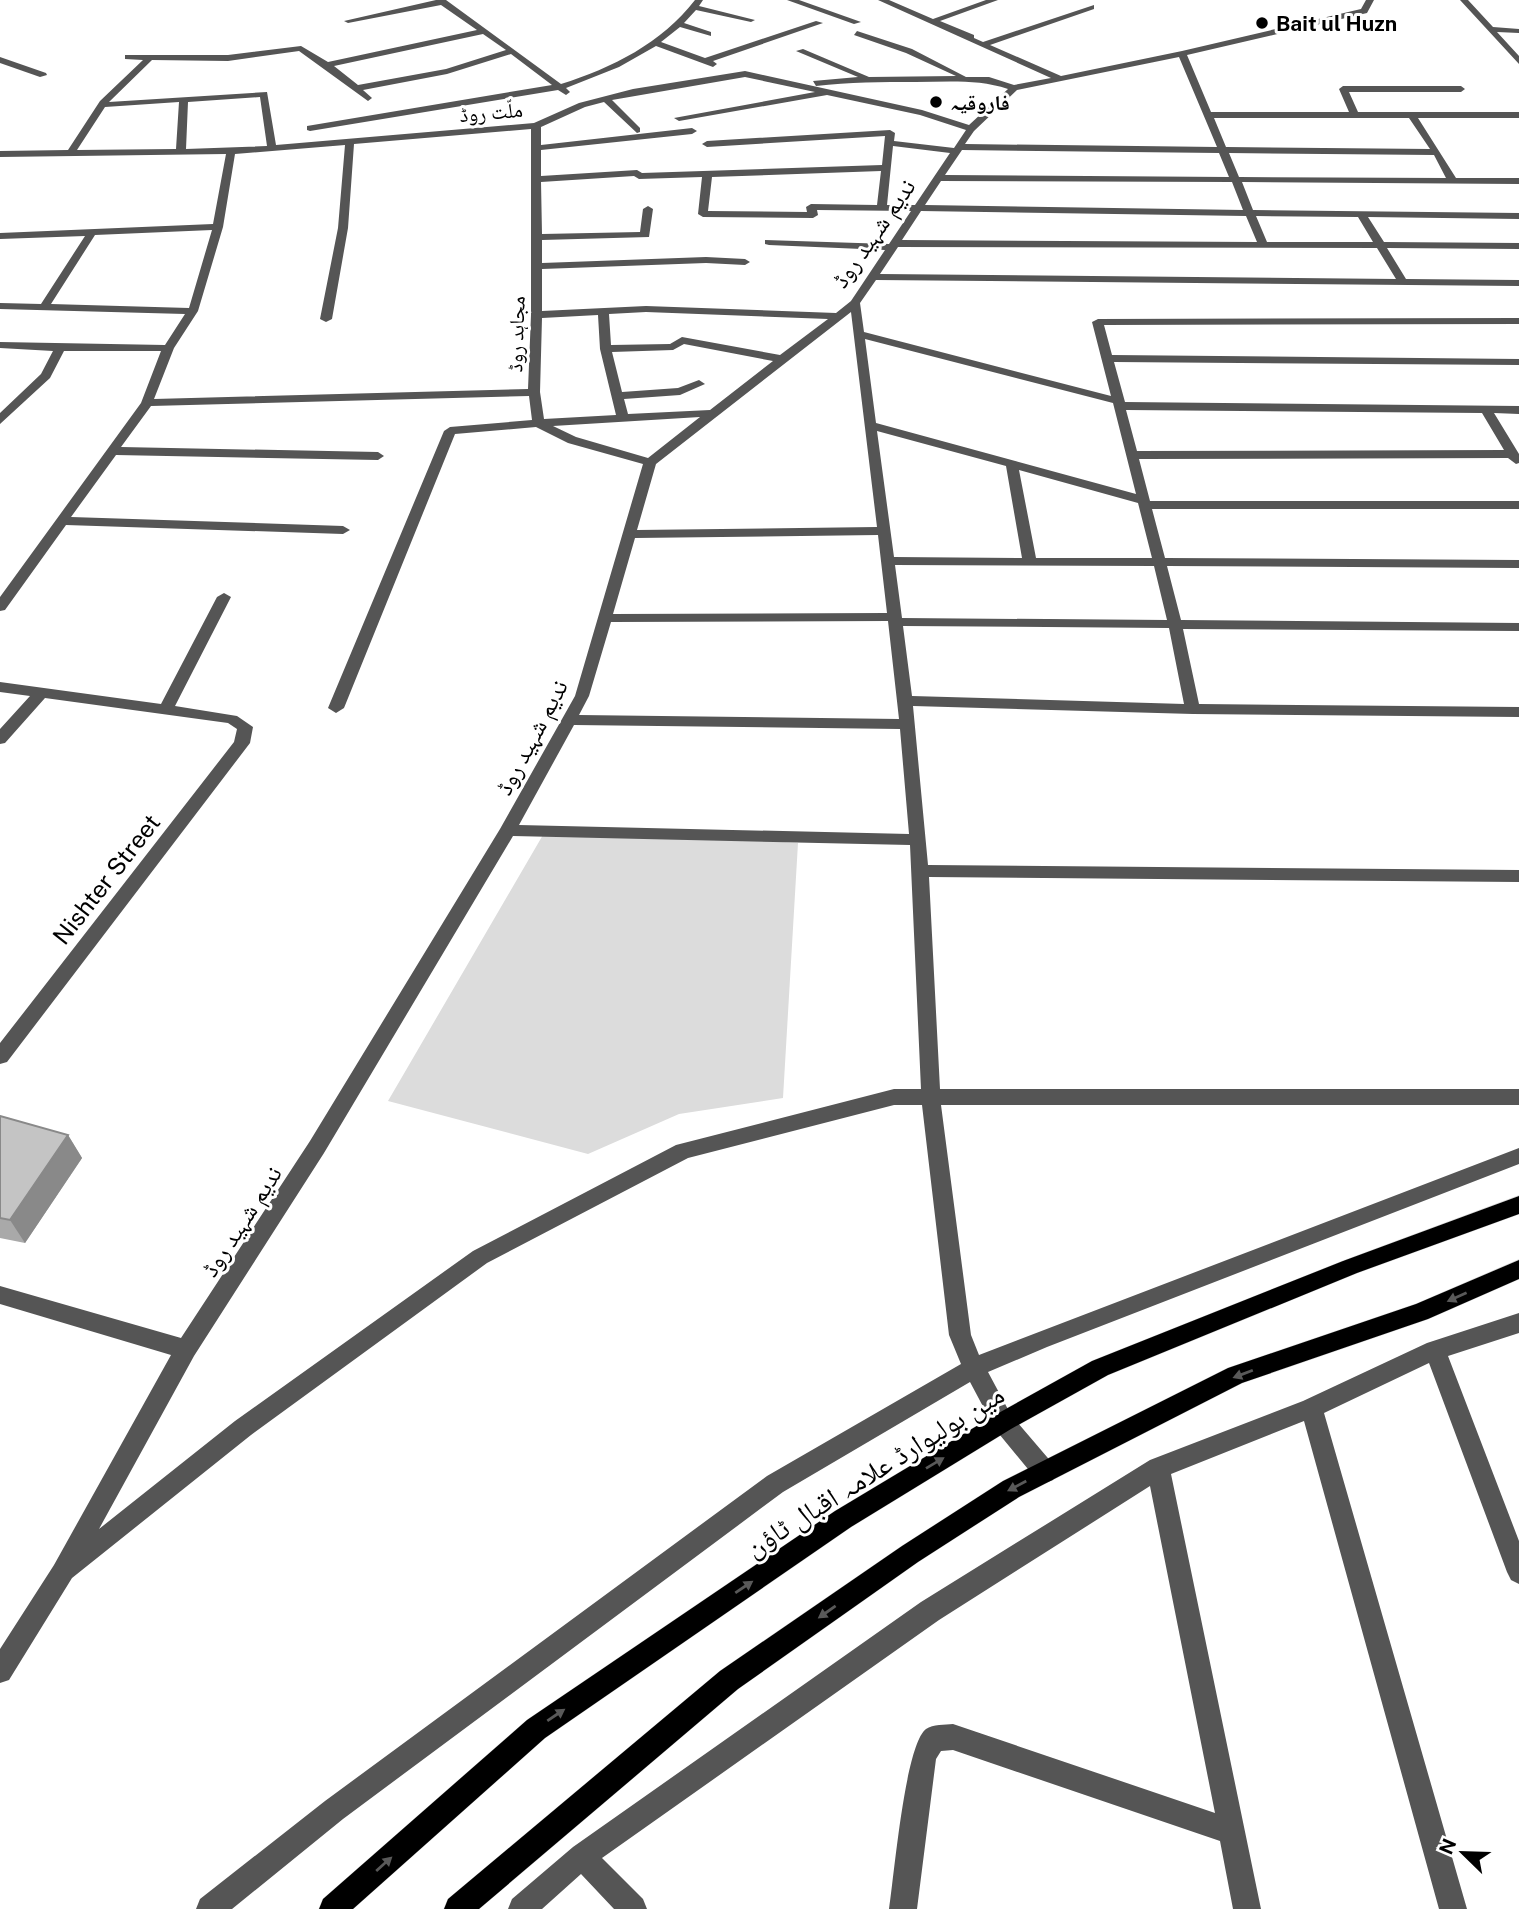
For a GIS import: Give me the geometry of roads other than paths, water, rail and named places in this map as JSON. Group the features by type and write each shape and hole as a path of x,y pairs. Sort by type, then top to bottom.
{"main road":[{"name":"مین بولیوارڈ علامہ اقبال ٹاؤن","path":"333,1909 536,1729 843,1519 1003,1422 1100,1368 1350,1267 1519,1205"},
{"path":"458,1909 729,1680 910,1554 1012,1489 1236,1375 1421,1312 1519,1269"}],"street":[{"path":"791,0 857,22"},
{"path":"882,0 1061,79"},
{"path":"934,21 994,0"},
{"path":"803,85 871,80 968,79 989,80 1014,88 1182,54 1364,11 1370,0"},
{"path":"1464,0 1519,61"},
{"path":"348,21 441,1 582,105"},
{"path":"310,128 559,87 588,79 654,42 678,24 697,4 753,16 743,8"},
{"path":"982,45 1090,7"},
{"path":"704,61 819,23"},
{"path":"678,24 708,34"},
{"path":"1490,29 1519,31"},
{"path":"327,65 485,32"},
{"path":"857,33 909,51 968,79"},
{"path":"654,42 742,75"},
{"path":"128,57 228,58 300,48 327,65 368,98"},
{"path":"357,88 447,71 512,51"},
{"path":"800,51 871,80"},
{"path":"1182,54 1263,244"},
{"path":"71,153 102,105 148,59"},
{"path":"0,60 43,75"},
{"name":"ملّت روڈ","path":"0,153 272,148 536,126 582,105 632,92 742,75 803,85 922,113 971,129"},
{"name":"ندیم شہید روڈ","path":"0,1671 62,1573 186,1349 317,1147 508,830 582,696 650,462 855,303 971,129 1014,88"},
{"path":"1355,116 1343,89 1461,89"},
{"path":"679,118 831,92"},
{"path":"102,105 264,93 272,148"},
{"path":"181,151 184,99"},
{"path":"606,99 637,130"},
{"path":"1208,115 1519,115"},
{"path":"1412,116 1453,181"},
{"name":"مجاہد روڈ","path":"536,126 537,315 534,392 538,423"},
{"path":"536,148 692,131"},
{"path":"707,144 890,133 882,207"},
{"path":"326,319 343,228 350,141"},
{"path":"889,143 958,149 1437,152"},
{"path":"0,607 147,403 168,348 193,310 218,227 231,150"},
{"path":"536,179 638,173 639,176 888,168"},
{"path":"707,174 704,214 813,215 811,207 919,207 1519,216"},
{"path":"939,178 1519,181"},
{"path":"536,237 645,235 648,209"},
{"path":"1361,214 1403,282"},
{"path":"0,236 218,227"},
{"path":"44,307 92,232"},
{"path":"769,242 894,245 1519,246"},
{"path":"537,266 706,260 745,262"},
{"path":"872,277 1519,283"},
{"path":"855,303 905,701 918,840 931,1097 960,1335 1003,1422 1045,1472"},
{"path":"0,306 193,310"},
{"path":"537,315 646,309 838,316"},
{"path":"603,311 606,349 623,418"},
{"path":"1193,709 1175,623 1098,322 1519,321"},
{"path":"859,334 1119,404 1519,410"},
{"path":"606,349 673,347 682,340 782,359"},
{"path":"0,345 168,348"},
{"path":"0,420 46,376 60,348"},
{"path":"1107,358 1519,362"},
{"path":"617,396 680,391 699,384"},
{"path":"147,403 534,392"},
{"path":"1485,409 1516,459"},
{"path":"336,708 450,431 712,413"},
{"path":"538,423 572,440 650,462"},
{"path":"870,425 1144,502 1519,505"},
{"path":"111,451 378,456"},
{"path":"1132,455 1516,459"},
{"path":"1012,464 1030,562"},
{"path":"64,521 343,530"},
{"path":"629,534 884,531"},
{"path":"887,561 1519,565"},
{"path":"0,687 166,710 224,597"},
{"path":"605,618 1519,627"},
{"path":"0,739 41,693"},
{"path":"905,701 1193,709 1519,712"},
{"name":"Nishter Street","path":"0,1057 242,743 245,727 232,719 166,710"},
{"path":"568,720 907,724"},
{"path":"508,830 918,840"},
{"path":"920,871 1519,876"},
{"path":"62,1573 243,1428 480,1257 683,1151 894,1097 1519,1097"},
{"path":"210,1909 334,1810 775,1484 974,1368 1052,1335 1519,1156"},
{"path":"0,1294 186,1349"},
{"path":"522,1909 582,1856 930,1612 1158,1468 1311,1408 1435,1350 1519,1323"},
{"path":"1435,1350 1519,1572"},
{"path":"1311,1408 1453,1909"},
{"path":"1158,1468 1247,1909"},
{"path":"903,1909 924,1756 934,1739 953,1737 1231,1832"},
{"path":"582,1856 633,1909"}],"place":[{"name":"Bait ul Huzn","path":"1262,23"},
{"name":"فاروقیہ","path":"936,102"}]}
